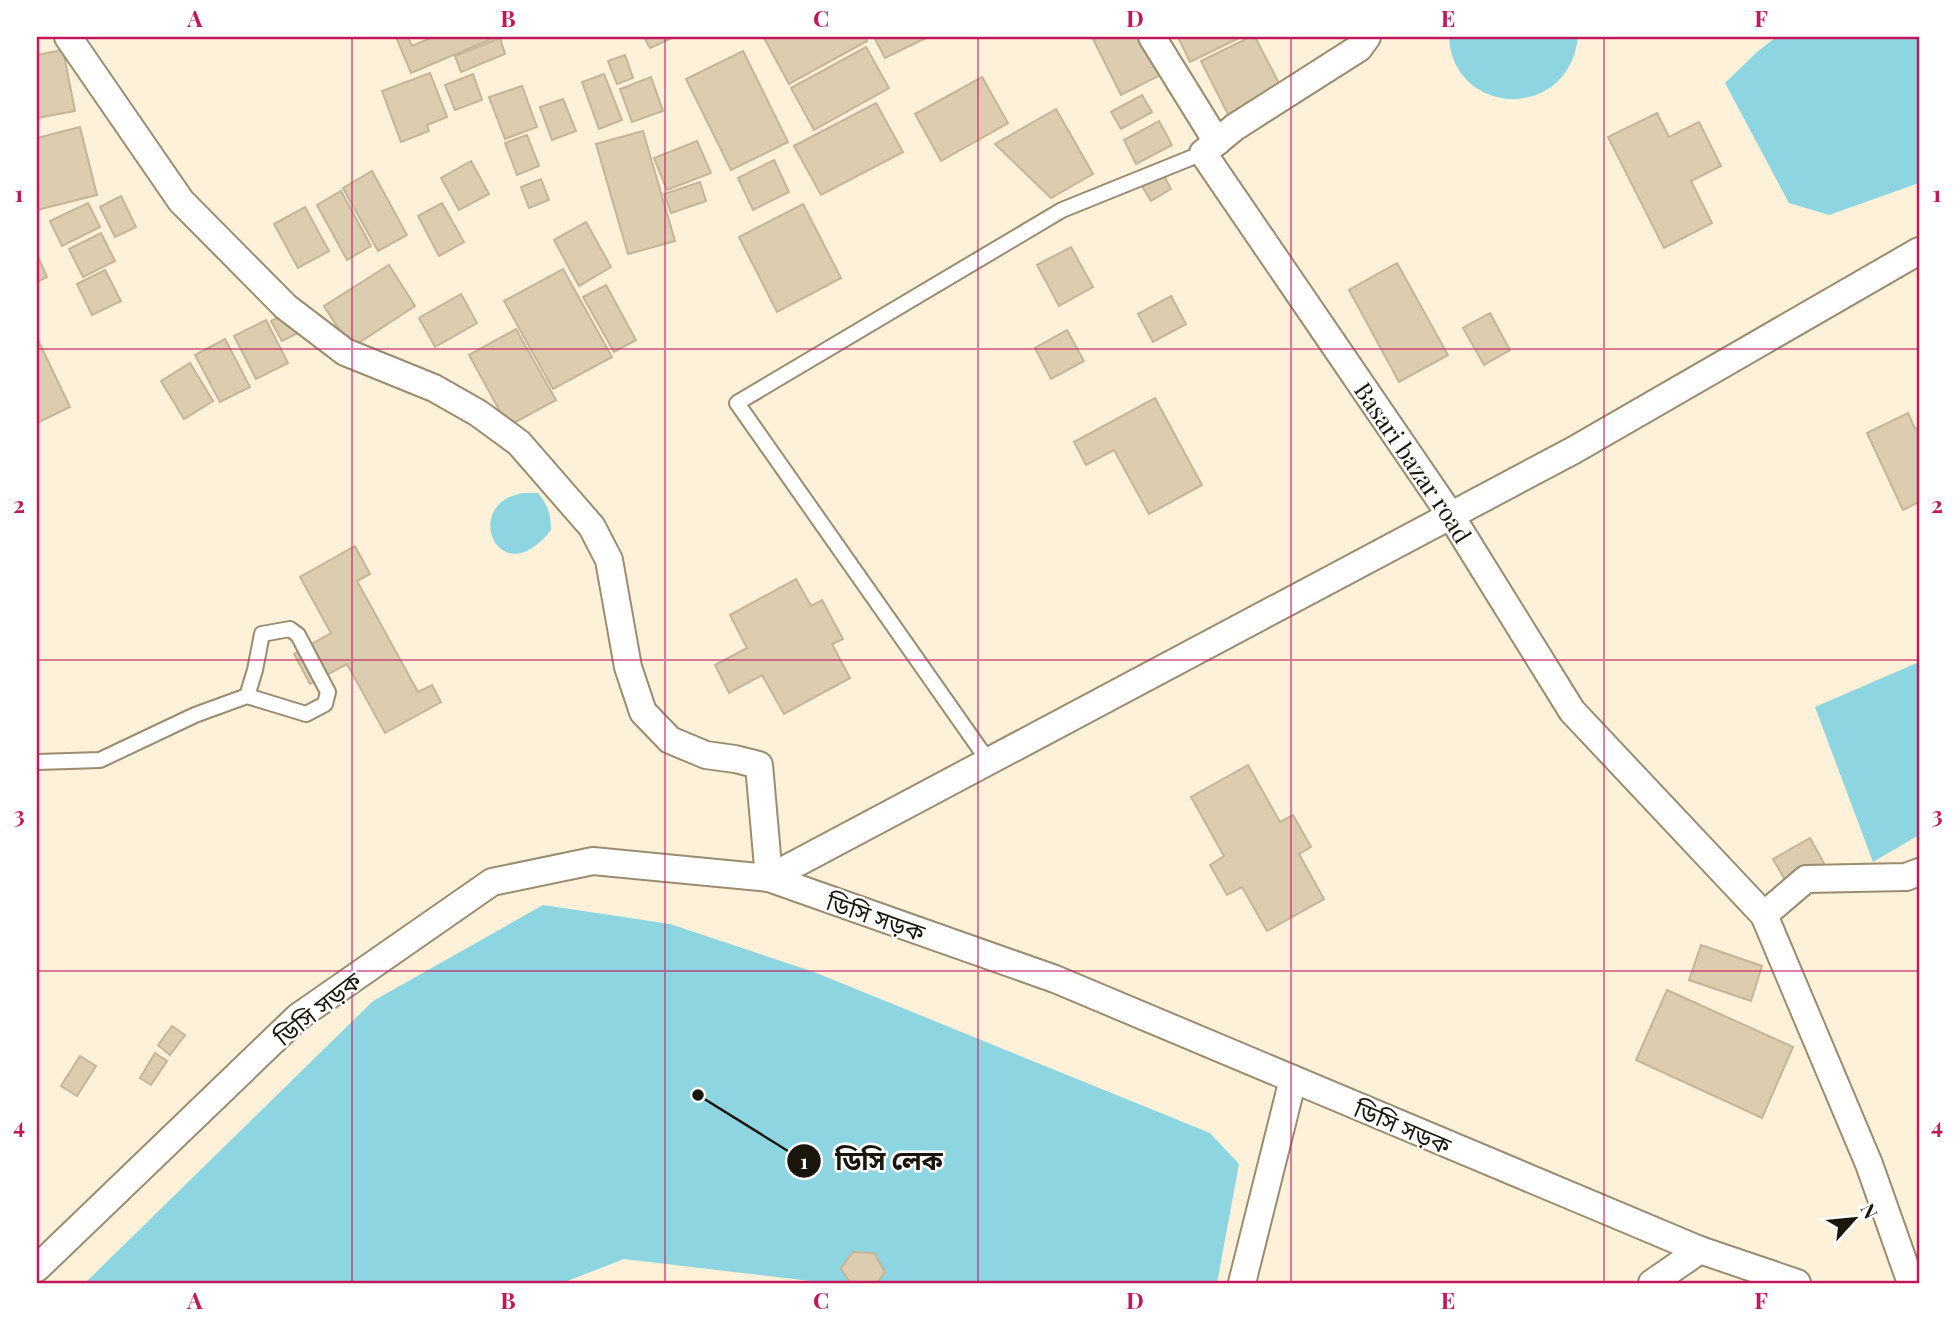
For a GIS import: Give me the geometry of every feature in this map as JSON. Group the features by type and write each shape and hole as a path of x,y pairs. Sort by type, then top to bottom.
{"street":[{"path":"68,37 181,201 286,307 345,352 434,388 478,413 519,443 592,527 609,560 628,667 643,712 670,740 706,755 759,765 769,878 1574,450 1919,251"},
{"name":"Basari bazar road","path":"1152,37 1210,148 1451,516 1572,711 1764,915"},
{"path":"1210,148 1235,127 1359,48 1367,37"},
{"name":"ডিসি সড়ক","path":"37,1268 298,1017 492,882 593,862 769,878 1055,979 1700,1250 1797,1283"},
{"path":"1911,1283 1869,1164 1764,915 1806,879 1906,877 1919,872"},
{"path":"1242,1283 1293,1079"},
{"path":"1652,1283 1700,1250"}],"lane":[{"path":"989,761 737,403 1062,210 1210,148"},
{"path":"37,762 100,760 195,715 247,696 306,714 325,704 328,691 298,635 290,629 262,634 247,696"}],"water":[{"path":"1449,37 1578,37 1570,65 1554,85 1534,96 1511,99 1488,94 1469,82 1455,63"},
{"path":"1776,37 1919,37 1919,183 1829,215 1789,203 1725,83"},
{"path":"524,493 538,493 541,497 548,510 551,530 532,548 516,554 502,550 494,540 490,526 493,512 504,500"},
{"path":"1919,662 1919,835 1873,862 1815,707"},
{"path":"543,905 670,924 814,972 1210,1133 1239,1164 1217,1283 827,1283 624,1259 562,1283 85,1283 373,1001"}],"building":[{"path":"396,37 408,37 412,46 433,37 496,37 411,73"},
{"path":"644,37 674,37 650,48"},
{"path":"865,37 867,41 789,84 764,38"},
{"path":"874,37 928,37 885,58"},
{"path":"1092,37 1145,37 1164,73 1121,95"},
{"path":"1178,37 1241,37 1190,62"},
{"path":"1255,37 1284,93 1231,120 1201,61"},
{"path":"500,38 505,54 461,72 455,56"},
{"path":"866,47 889,88 814,130 791,88"},
{"path":"63,50 75,111 37,118 37,55"},
{"path":"743,51 788,142 731,170 686,79"},
{"path":"625,55 633,78 617,84 608,61"},
{"path":"430,73 447,117 427,125 429,131 401,142 382,91"},
{"path":"473,74 482,100 455,110 445,85"},
{"path":"604,74 622,120 599,129 582,82"},
{"path":"651,77 663,111 632,122 620,89"},
{"path":"982,77 1008,123 941,161 915,114"},
{"path":"522,86 537,127 505,139 489,97"},
{"path":"1142,95 1152,112 1121,129 1111,112"},
{"path":"563,99 576,131 552,140 540,107"},
{"path":"876,103 903,152 821,195 794,146"},
{"path":"1056,109 1093,174 1051,198 995,144"},
{"path":"1657,113 1669,137 1699,122 1721,166 1691,181 1712,223 1664,248 1608,137"},
{"path":"1159,121 1172,145 1136,164 1124,140"},
{"path":"80,127 97,195 37,210 37,138"},
{"path":"643,131 675,241 628,254 596,144"},
{"path":"527,135 539,166 517,175 505,143"},
{"path":"697,141 711,173 667,190 654,158"},
{"path":"774,160 789,192 753,210 738,178"},
{"path":"471,161 489,194 459,210 441,178"},
{"path":"372,171 407,235 378,251 343,188"},
{"path":"1163,174 1171,189 1151,201 1142,186"},
{"path":"541,179 549,200 529,208 521,187"},
{"path":"700,182 706,201 671,213 664,194"},
{"path":"341,191 371,246 347,260 317,205"},
{"path":"121,196 136,227 115,237 100,207"},
{"path":"88,203 100,227 62,246 50,221"},
{"path":"442,203 464,242 439,256 418,216"},
{"path":"803,204 841,278 777,312 739,237"},
{"path":"305,207 329,251 298,268 274,224"},
{"path":"586,222 611,267 579,286 554,240"},
{"path":"101,233 115,261 83,277 69,249"},
{"path":"1071,247 1093,287 1059,306 1037,265"},
{"path":"37,255 47,277 37,282"},
{"path":"1397,263 1448,355 1399,382 1349,290"},
{"path":"389,265 415,306 351,348 324,306"},
{"path":"563,269 612,357 553,389 504,301"},
{"path":"105,270 121,301 92,315 77,284"},
{"path":"606,285 636,340 614,352 583,297"},
{"path":"461,294 477,323 435,347 419,318"},
{"path":"1171,296 1186,324 1153,342 1138,314"},
{"path":"289,312 300,332 282,341 271,321"},
{"path":"1490,313 1510,350 1484,365 1463,328"},
{"path":"266,320 288,363 256,379 234,336"},
{"path":"516,329 556,400 508,426 469,355"},
{"path":"1067,330 1084,361 1051,379 1035,348"},
{"path":"225,339 250,387 220,402 195,355"},
{"path":"37,341 70,407 37,423"},
{"path":"190,363 213,401 184,419 161,381"},
{"path":"1155,398 1202,485 1149,514 1114,450 1086,465 1074,442"},
{"path":"1908,413 1915,429 1919,427 1919,502 1903,510 1867,433"},
{"path":"355,546 370,574 357,581 418,692 432,685 441,702 385,733 347,664 310,684 294,654 331,633 300,577"},
{"path":"796,579 811,606 822,600 843,639 832,644 850,678 784,714 762,675 729,693 715,665 747,648 730,615"},
{"path":"1248,765 1280,822 1293,815 1311,847 1299,854 1324,899 1267,931 1242,887 1227,895 1210,865 1224,856 1191,797"},
{"path":"1810,838 1825,865 1788,885 1773,859"},
{"path":"1701,945 1762,966 1751,1001 1689,980"},
{"path":"1667,990 1793,1047 1762,1118 1636,1060"},
{"path":"172,1026 185,1035 170,1055 158,1045"},
{"path":"155,1053 167,1061 151,1085 140,1078"},
{"path":"80,1056 96,1066 77,1096 61,1086"},
{"path":"853,1252 874,1253 885,1272 877,1283 850,1283 841,1268"}],"place":[{"name":"ডিসি লেক","path":"698,1095"}]}
